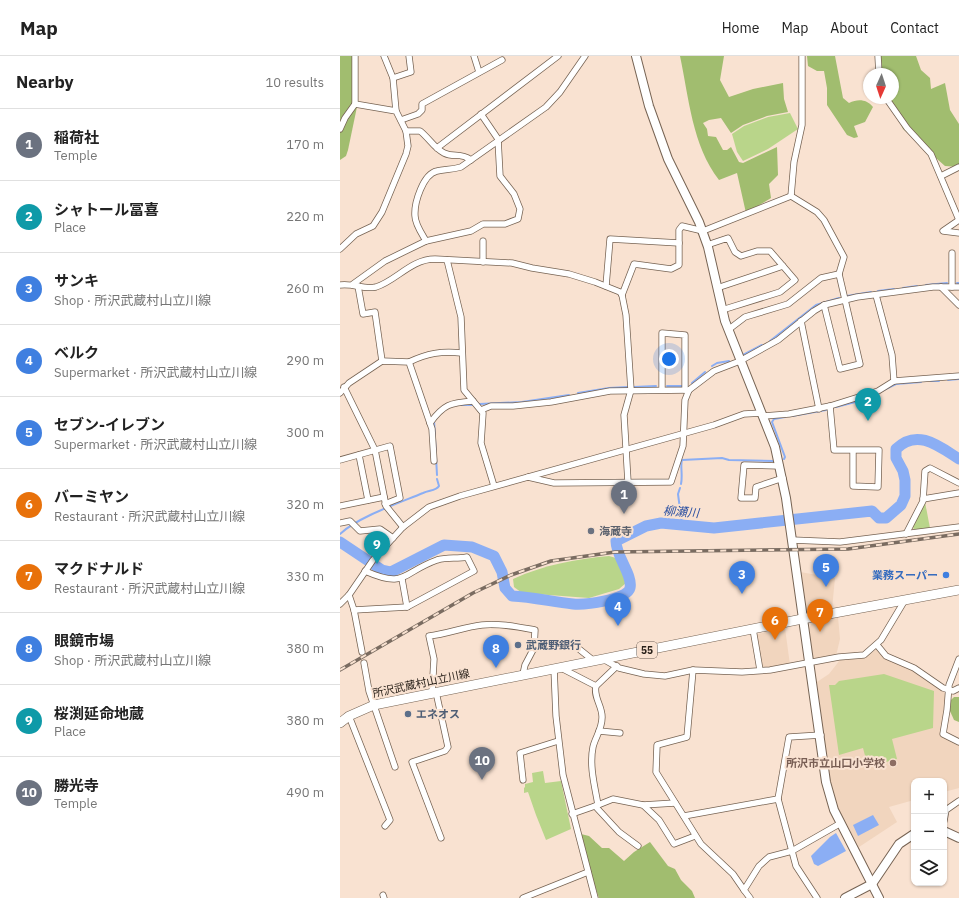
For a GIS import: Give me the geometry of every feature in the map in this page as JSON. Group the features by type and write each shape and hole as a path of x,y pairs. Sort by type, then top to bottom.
{"main road":[{"name":"所沢武蔵村山立川線","path":"340,723 349,716 374,705 802,619 959,590"}],"street":[{"path":"340,129 345,118 355,104 355,56"},
{"path":"340,249 356,234 373,226 382,212 408,146 406,131 396,111 393,78 384,56"},
{"path":"393,78 411,72 408,56"},
{"path":"474,56 479,72"},
{"path":"437,148 481,114 532,78 558,56"},
{"path":"426,241 414,217 416,201 420,188 428,176 436,171 451,170 461,167 498,139 546,107 555,99 585,56"},
{"path":"636,56 647,100 668,158 707,245 728,330 763,414 780,466 792,540 802,619 810,663 826,782 831,802 879,898"},
{"path":"791,196 794,162 802,125 802,56"},
{"path":"878,56 879,68"},
{"path":"401,120 418,114 422,110 422,104 502,60"},
{"path":"355,104 396,111"},
{"path":"890,104 907,128 931,154 941,176 959,220 943,230 959,233"},
{"path":"356,285 385,261 426,241 471,231 483,224 505,224 518,219 520,209 514,194 500,176 498,139 481,114"},
{"path":"406,131 420,131 437,148 446,154 465,155 471,160"},
{"path":"941,176 959,167"},
{"path":"628,482 624,415 631,390 626,315 622,295 634,264 671,269 679,264 679,230 682,226 702,232 791,196"},
{"path":"791,196 816,212 824,220 844,257 844,262 839,274 860,364 840,369 824,305"},
{"path":"707,245 728,238 738,255 741,256 757,251 770,251 795,280 780,292 722,310"},
{"path":"606,286 610,239 679,243"},
{"path":"483,241 483,262"},
{"path":"952,253 952,287"},
{"path":"340,285 356,285 365,289 378,286 410,266 428,259 512,262 532,268 569,274 606,286 622,295"},
{"path":"447,260 461,317 464,390 483,413 482,444 494,486"},
{"path":"717,288 783,266"},
{"path":"728,330 745,317 788,304 821,278 839,274"},
{"path":"356,285 363,314 375,312 382,361"},
{"path":"941,287 959,305"},
{"path":"481,410 491,406 530,405 610,391 662,389 687,390 714,371 740,361 778,340 824,305 876,295 941,287 959,287"},
{"path":"876,295 892,355 894,381"},
{"path":"801,321 819,409"},
{"path":"528,477 554,483 671,482 683,446 685,400 687,390 685,335 662,333 662,389"},
{"path":"403,527 387,507 375,450 341,390 382,361 409,362 433,352 443,351 462,353"},
{"path":"409,362 430,423 434,461"},
{"path":"340,604 349,595 373,560 403,527 429,507 494,486 684,433 744,414 763,414 819,409 878,391 894,381 959,376"},
{"path":"430,423 439,410 451,403 473,401"},
{"path":"830,406 834,450 853,450 879,450 878,486 853,486 853,450"},
{"path":"340,460 390,446 400,498 387,507"},
{"path":"359,455 368,500"},
{"path":"780,466 744,465 741,498 755,498 756,487 783,478"},
{"path":"906,534 923,499 925,471 930,468 959,483"},
{"path":"923,499 959,493"},
{"path":"340,506 384,497"},
{"path":"340,523 353,524 360,531 380,530 393,538"},
{"path":"792,540 840,542 959,527"},
{"path":"354,610 407,607 474,571 467,557 451,556 421,566 402,579 383,579 367,569"},
{"path":"402,579 407,607"},
{"path":"349,595 354,610 362,652"},
{"path":"534,648 570,644 598,660 654,676 665,676 693,670 742,672 760,670 864,655 877,645 905,600"},
{"path":"441,838 412,762 445,751 448,748 434,693 434,659 429,636 452,633 480,625 494,624 535,630 534,648 525,665 523,674"},
{"path":"753,629 760,670"},
{"path":"877,645 886,656 914,668 943,688 949,691 959,688"},
{"path":"959,659 949,685 943,734 959,742"},
{"path":"364,663 369,690 395,767"},
{"path":"617,666 596,686 595,690 602,710 599,731 593,746 592,760 596,806 619,832 638,846"},
{"path":"595,898 563,775 556,716 557,668 596,686"},
{"path":"693,670 687,737 656,745 656,772 700,844 733,874 750,898"},
{"path":"349,716 390,820 385,826"},
{"path":"599,731 620,733"},
{"path":"817,898 796,866 778,799 789,737 820,735"},
{"path":"523,780 520,753 558,741"},
{"path":"572,814 613,799 643,804 675,803"},
{"path":"684,816 778,799"},
{"path":"945,814 946,810 959,801"},
{"path":"643,804 659,820 674,844 695,836"},
{"path":"744,890 764,861 775,855 792,851 841,823"},
{"path":"947,832 959,838"},
{"path":"845,898 872,884 899,844 911,836"},
{"path":"523,898 588,872"}],"shaded area":[{"path":"800,572 835,578 832,609 813,613 804,606"},
{"path":"838,617 840,639 836,656 813,659 808,630 812,623"},
{"path":"785,628 790,665 763,668 756,637 758,634"},
{"name":"所沢市立山口小学校","path":"877,649 928,679 946,694 940,735 959,745 959,788 947,791 947,778 911,778 911,801 889,807 897,822 859,847 839,810 830,783 817,682 829,674 840,660 865,658"}],"green space":[{"path":"340,56 353,56 358,102 348,150 346,156 340,160"},
{"path":"680,56 724,56 720,80 729,97 753,89 783,83 784,99 788,112 767,116 743,125 731,133 721,118 709,120 703,123 707,129 708,136 716,137 723,150 727,150 731,147 739,162 743,163 777,147 778,175 769,184 771,198 746,213 737,173 719,180 703,152 693,121"},
{"path":"807,56 835,56 843,98 849,103 859,100 863,101 863,104 870,104 873,107 865,122 854,126 858,137 854,138 847,135 827,105 827,88 824,71 817,71 808,66"},
{"path":"880,56 916,56 921,70 930,78 931,89 945,83 950,110 959,124 959,167 945,166 903,129 891,104 899,104 899,68 881,68"},
{"path":"790,113 798,129 768,149 743,161 737,152 732,134 744,126 768,117"},
{"path":"925,502 930,528 914,530 913,527"},
{"path":"609,556 616,558 624,575 626,583 619,589 589,598 522,593 514,587 513,579 548,566"},
{"path":"884,674 934,691 933,728 892,739 897,759 868,767 863,748 839,755 829,685 835,685 839,681"},
{"path":"954,697 959,697 959,722 954,720 950,711 951,700"},
{"path":"543,771 545,783 561,781 571,829 546,840 528,792 524,793 525,784 533,782 532,773"},
{"path":"577,833 589,836 602,848 609,848 624,861 634,852 650,842 668,866 675,869 681,880 692,891 695,898 599,898"}],"water":[{"path":"873,815 879,825 858,836 853,825"},
{"path":"836,833 846,851 818,866 814,864 811,856"}],"waterway":[{"path":"926,285 947,283"},
{"path":"903,288 917,286"},
{"path":"878,291 894,289"},
{"path":"847,296 871,292"},
{"path":"770,341 816,305 839,298"},
{"path":"743,355 762,345"},
{"path":"712,366 717,363 729,361"},
{"path":"692,383 705,372"},
{"path":"948,380 959,379"},
{"path":"931,381 939,381"},
{"path":"836,407 863,400 896,384 921,382"},
{"path":"634,387 656,386"},
{"path":"667,386 683,386"},
{"path":"578,393 609,388 628,387"},
{"path":"480,404 522,402 569,395"},
{"path":"459,405 472,405"},
{"path":"792,416 826,410"},
{"path":"784,459 785,457 772,422 774,419 785,417"},
{"path":"434,420 437,475"},
{"name":"柳瀬川","path":"340,542 382,570 391,572 444,545 472,547 494,556 502,572 505,588 512,596 573,604 596,603 622,596 630,588 629,577 619,553 616,541 646,526 661,523 714,528 872,511 879,518 886,518 901,505 905,496 905,480 903,471 896,458 896,449 904,443 912,440 928,441 959,459"},
{"path":"681,484 682,460 722,458 729,460 774,461"},
{"path":"340,534 368,516 425,492 436,489 439,486 437,479"},
{"path":"680,488 678,494 682,524"}],"railway":[{"path":"340,670 473,593 511,575 551,561 615,552 848,549 959,534"}],"place":[{"name":"シャトール冨喜","path":"868,421"},
{"name":"稲荷社","path":"624,514"},
{"name":"海蔵寺","path":"591,531"},
{"name":"桜渕延命地蔵","path":"377,564"},
{"name":"業務スーパー","path":"946,575"},
{"name":"セブン-イレブン","path":"826,587"},
{"name":"サンキ","path":"742,594"},
{"name":"ベルク","path":"618,626"},
{"name":"マクドナルド","path":"820,632"},
{"name":"バーミヤン","path":"775,640"},
{"name":"武蔵野銀行","path":"518,645"},
{"name":"眼鏡市場","path":"496,668"},
{"name":"エネオス","path":"408,714"},
{"name":"所沢市立山口小学校","path":"893,763"},
{"name":"勝光寺","path":"482,780"}]}
